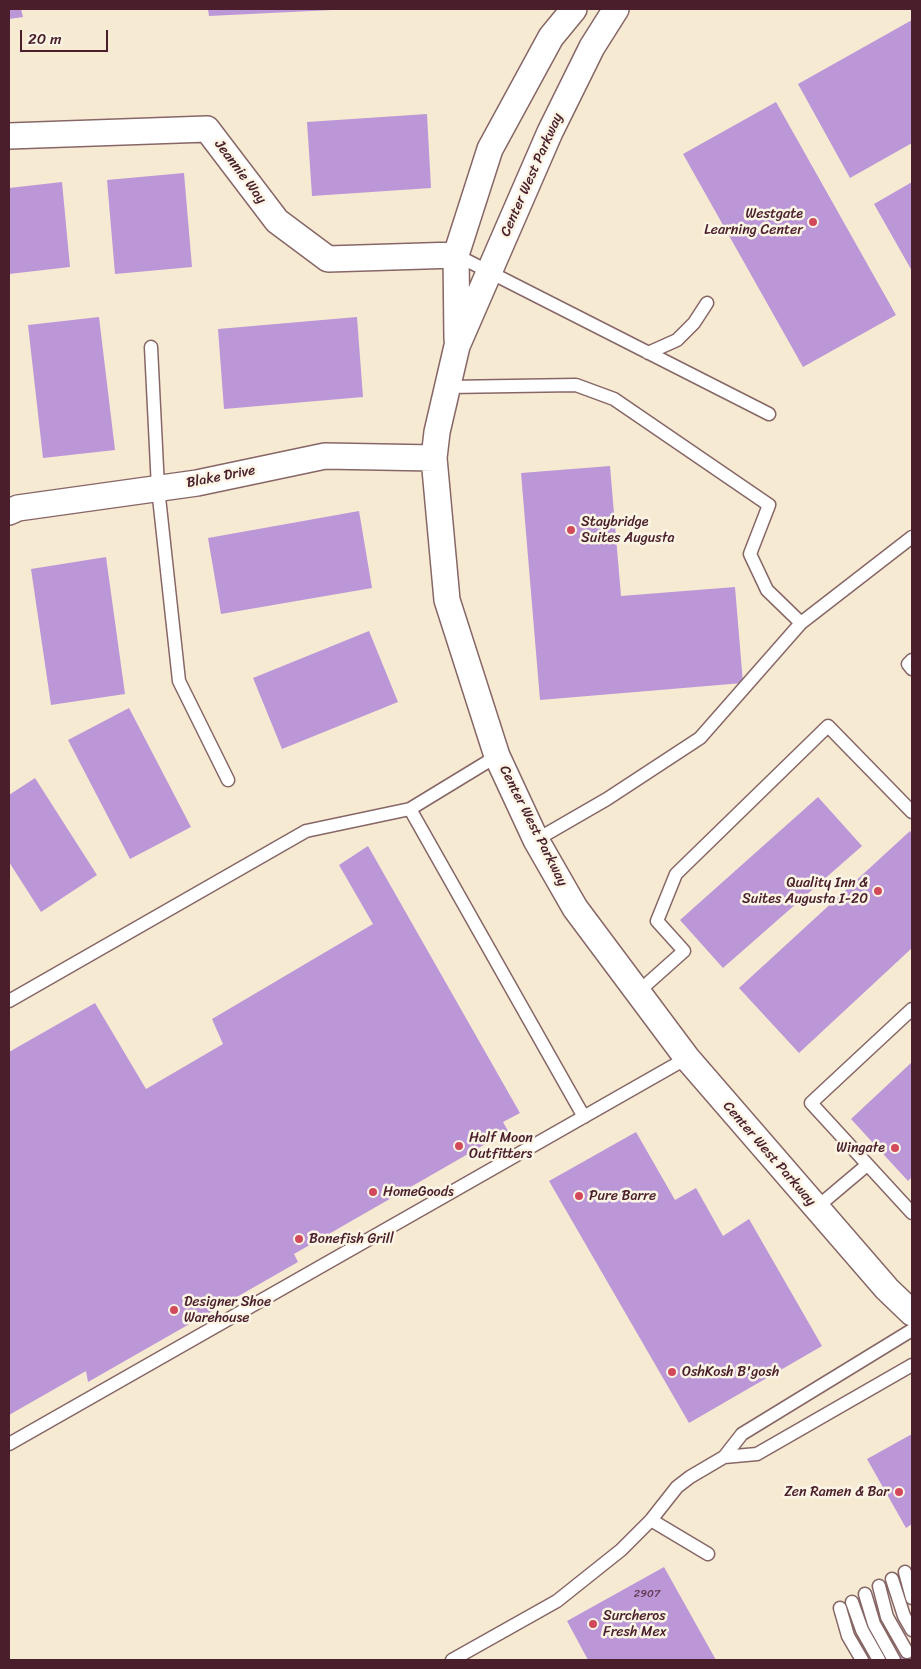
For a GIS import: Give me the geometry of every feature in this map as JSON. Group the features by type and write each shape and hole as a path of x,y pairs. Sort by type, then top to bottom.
{"street":[{"name":"Center West Parkway","path":"458,346 456,255 490,150 551,36 574,9"},
{"name":"Center West Parkway","path":"616,9 592,47 550,132 458,346 437,432 434,458 447,600 498,756 536,840 575,908 687,1058 887,1289 912,1313"},
{"name":"Jeannie Way","path":"9,136 208,129 277,221 328,259 456,255"},
{"name":"Blake Drive","path":"9,512 18,508 197,482 325,456 434,458"}],"lane":[{"path":"456,255 769,414"},
{"path":"648,353 676,340 694,323 707,303"},
{"path":"151,347 158,488 179,681 228,780"},
{"path":"448,387 576,385 614,399 769,505 750,554 767,590 801,623"},
{"path":"536,840 608,799 700,738 801,623 912,537"},
{"path":"912,660 908,664 912,669"},
{"path":"638,992 684,951 657,921 676,874 828,726 911,810"},
{"path":"9,1001 306,831 410,810 498,756"},
{"path":"410,810 584,1117"},
{"path":"912,1009 811,1103 912,1213"},
{"path":"9,1444 687,1058"},
{"path":"816,1208 867,1165"},
{"path":"452,1660 557,1601 621,1550 651,1520 677,1487 724,1457 742,1434 912,1330"},
{"path":"724,1457 757,1454 912,1365"},
{"path":"651,1520 708,1554"},
{"path":"905,1572 912,1598"},
{"path":"892,1579 904,1616 912,1630"},
{"path":"879,1586 887,1617 907,1652"},
{"path":"865,1594 874,1624 894,1660"},
{"path":"852,1602 862,1630 879,1660"},
{"path":"840,1608 848,1636 862,1660"}],"building":[{"path":"9,9 21,9 23,17 9,19"},
{"path":"208,9 332,9 332,10 209,16"},
{"path":"912,20 912,143 850,178 798,84"},
{"path":"776,102 896,315 803,367 683,154"},
{"path":"427,114 431,188 312,196 307,122"},
{"path":"184,173 192,267 115,274 107,180"},
{"path":"62,182 70,267 9,274 9,188"},
{"path":"912,182 912,271 874,204"},
{"path":"99,317 115,450 43,458 28,325"},
{"path":"357,317 363,397 224,409 218,329"},
{"name":"Staybridge Suites Augusta","path":"610,466 621,596 735,587 743,683 540,700 521,473"},
{"path":"359,511 372,588 221,614 208,538"},
{"path":"106,557 125,694 51,705 31,569"},
{"path":"369,631 398,702 282,749 253,678"},
{"path":"129,708 191,827 130,859 68,740"},
{"path":"35,778 97,875 41,912 9,862 9,795"},
{"path":"818,797 862,846 723,968 680,920"},
{"name":"Quality Inn & Suites Augusta I-20","path":"910,831 912,834 912,948 799,1053 739,988"},
{"path":"368,846 520,1113 503,1122 508,1131 294,1254 298,1262 88,1382 86,1371 9,1415 9,1052 95,1003 146,1089 223,1044 212,1019 373,924 339,865"},
{"name":"Wingate","path":"912,1062 912,1177 908,1181 851,1119"},
{"path":"636,1132 675,1200 696,1188 723,1236 749,1219 822,1346 689,1423 549,1181"},
{"name":"Zen Ramen & Bar","path":"912,1434 912,1524 906,1528 867,1459"},
{"path":"664,1567 716,1660 588,1660 567,1621"},
{"path":"912,1649 912,1660 894,1660 907,1652"}],"place":[{"name":"Westgate Learning Center","path":"813,222"},
{"name":"Staybridge Suites Augusta","path":"571,530"},
{"name":"Quality Inn & Suites Augusta I-20","path":"878,891"},
{"name":"Half Moon Outfitters","path":"459,1146"},
{"name":"Wingate","path":"895,1148"},
{"name":"HomeGoods","path":"373,1192"},
{"name":"Pure Barre","path":"579,1196"},
{"name":"Bonefish Grill","path":"299,1239"},
{"name":"Designer Shoe Warehouse","path":"174,1310"},
{"name":"OshKosh B'gosh","path":"672,1372"},
{"name":"Zen Ramen & Bar","path":"899,1492"},
{"name":"Surcheros Fresh Mex","path":"593,1624"}]}
